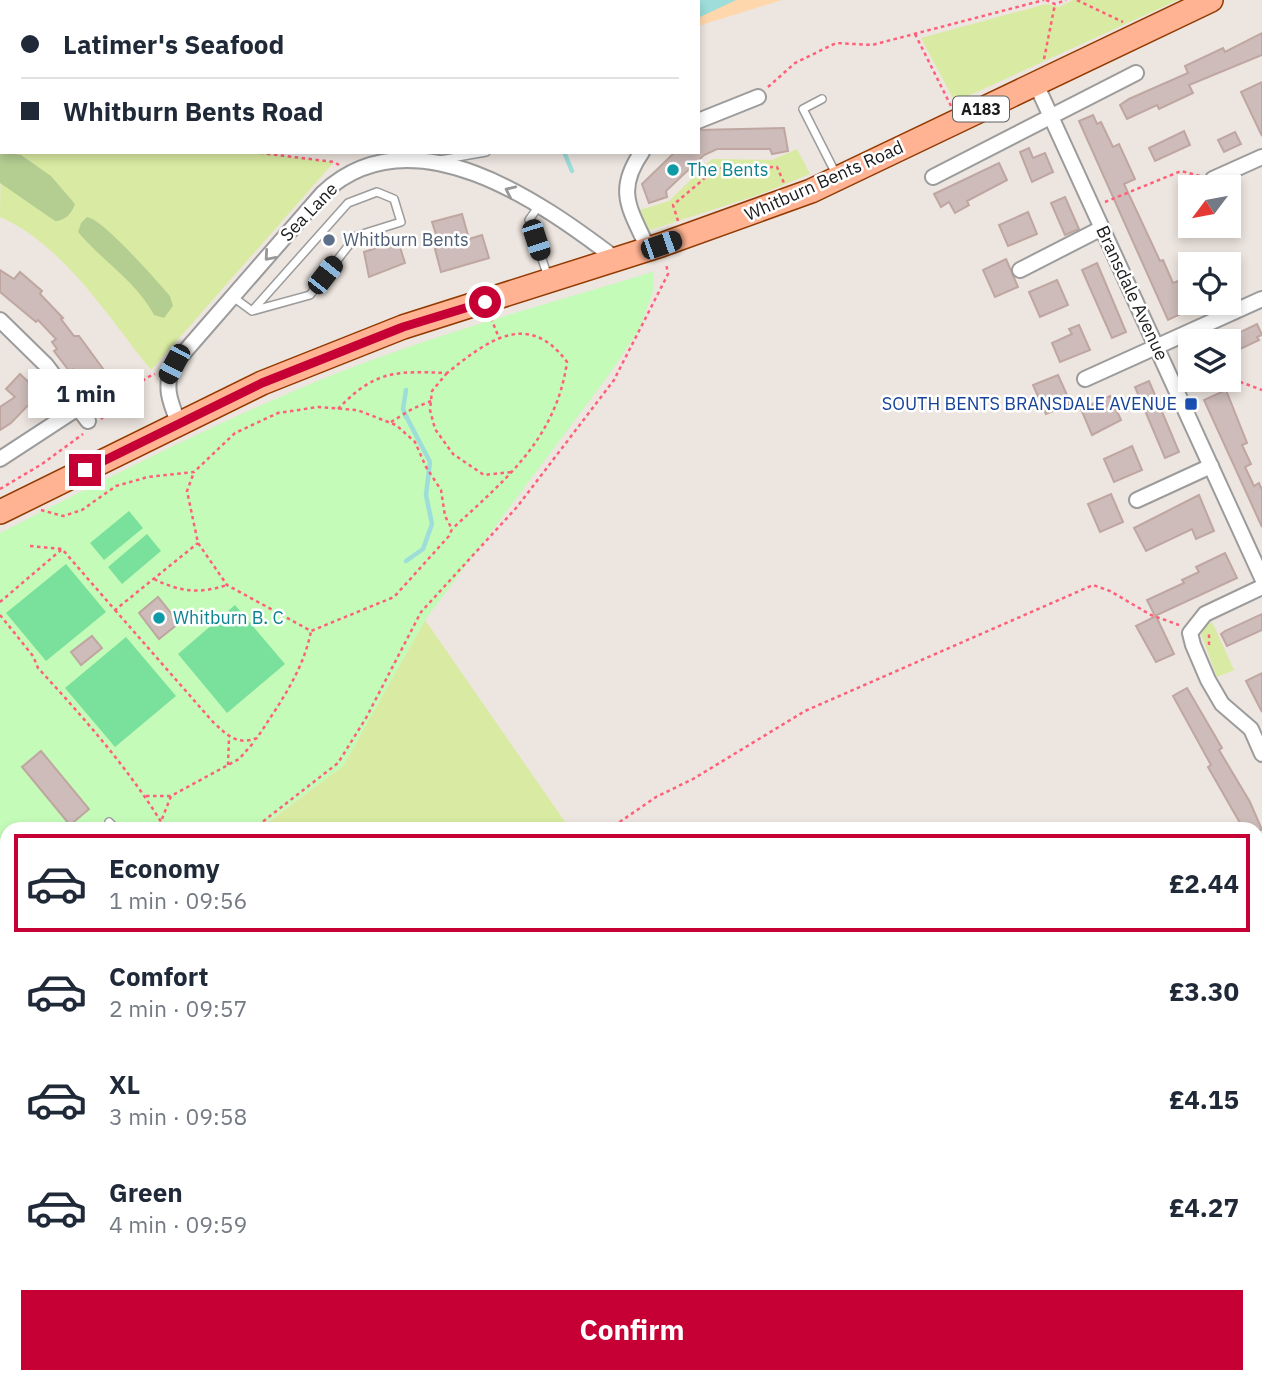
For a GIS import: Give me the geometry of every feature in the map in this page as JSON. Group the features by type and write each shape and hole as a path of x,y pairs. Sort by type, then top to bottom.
{"main road":[{"name":"Whitburn Bents Road","path":"7,508 262,383 403,327 549,281 612,256 654,247 750,214 838,177 1039,77 1211,0"}],"street":[{"path":"933,177 1136,73"},
{"name":"Bransdale Avenue","path":"1039,77 1051,117 1262,578"},
{"path":"700,120 758,97"},
{"path":"641,154 631,167 625,194 654,247"},
{"path":"1224,175 1262,157"},
{"name":"Sea Lane","path":"179,424 167,388 168,377 174,364 323,193 351,174 367,167 404,159 436,161 466,170 540,204 612,256"},
{"path":"1020,270 1102,228"},
{"path":"1085,379 1262,299"},
{"path":"0,320 46,365 88,421"},
{"path":"0,460 78,408"},
{"path":"1137,500 1211,466"},
{"path":"1262,587 1205,614 1192,629 1193,645 1208,680 1222,704 1257,727 1262,754"}],"lane":[{"path":"822,99 803,109 838,177"},
{"path":"436,161 475,154"},
{"path":"377,192 394,199 401,222 356,236 310,295 252,311 348,203 377,192"},
{"path":"540,204 529,220 549,281"},
{"path":"233,297 252,311"}],"path":[{"path":"758,97 795,63 836,43 872,45 1045,0 1055,4 1066,0"},
{"path":"1077,0 1132,27"},
{"path":"1039,77 1055,4"},
{"path":"914,33 954,112"},
{"path":"269,154 334,162 351,174"},
{"path":"681,231 673,205 712,172 722,168 777,167 788,191"},
{"path":"1092,207 1181,171 1195,175"},
{"path":"262,822 338,763 366,718 421,612 517,508 614,380 668,274 654,247"},
{"path":"485,302 499,338"},
{"path":"145,796 171,796 239,759 257,738 295,679 311,631 394,597 449,536 452,529 512,472 542,433 562,392 567,362 555,346 535,334 507,334 476,349 447,373 432,391 430,410 435,429 453,454 484,475 512,472"},
{"path":"338,409 358,388 381,376 414,372 447,373"},
{"path":"1241,382 1262,390"},
{"path":"390,423 404,413 431,401"},
{"path":"311,631 228,584 198,543 187,491 194,472 235,433 278,413 318,407 357,410 390,423 415,442 430,475 441,490 445,516 452,529"},
{"path":"7,508 63,516 82,510 117,486 148,477 194,472"},
{"path":"115,610 198,543"},
{"path":"30,546 62,549 229,738 239,742 257,738"},
{"path":"0,603 62,549"},
{"path":"151,580 198,592 228,584"},
{"path":"620,822 656,797 693,779 805,711 1093,585 1192,629"},
{"path":"0,615 33,656 38,668 145,796 161,821"},
{"path":"228,765 229,738"},
{"path":"161,821 171,796"}],"green space":[{"path":"1073,0 1178,0 955,102 921,38 1046,4 1059,7"},
{"path":"797,149 810,174 758,195 647,231 637,211 669,201 712,159 772,160"},
{"path":"0,154 21,155 51,176 75,204 65,218 55,221 0,183"},
{"path":"1,154 269,154 334,162 151,370 65,264 23,229 0,217"},
{"path":"87,217 95,220 117,239 170,296 173,306 164,318 154,315 128,281 78,232"},
{"path":"653,272 653,291 639,330 608,376 425,620 343,766 267,822 0,822 0,533 124,470 292,392 374,359"},
{"path":"129,511 143,528 104,560 90,543"},
{"path":"147,534 161,551 122,584 108,567"},
{"path":"66,564 106,612 46,661 6,613"},
{"path":"235,605 285,664 227,713 178,654"},
{"path":"425,620 565,822 269,822 343,766"},
{"path":"1212,622 1234,670 1217,677 1201,634 1205,625"},
{"path":"126,637 176,696 115,747 65,688"}],"sand":[{"path":"700,0 782,0 700,25"}],"water":[{"path":"700,0 736,0 700,17"}],"building":[{"path":"1262,33 1262,55 1189,85 1193,93 1159,109 1157,105 1127,119 1120,105 1129,99 1188,73 1185,66 1223,48 1225,52"},
{"path":"1262,82 1262,136 1241,92"},
{"path":"1093,115 1097,124 1101,122 1113,147 1119,144 1135,179 1124,184 1160,261 1163,260 1173,283 1178,281 1178,315 1168,320 1079,121"},
{"name":"The Bents","path":"784,128 788,151 772,154 770,149 717,149 704,155 666,191 667,197 649,203 642,184 673,154 700,154 700,130"},
{"path":"1184,131 1190,145 1155,161 1149,148"},
{"path":"1235,132 1241,144 1224,152 1218,140"},
{"path":"1029,148 1033,158 1045,153 1053,172 1032,182 1020,152"},
{"path":"999,163 1007,180 967,201 969,205 955,213 949,202 941,207 934,194"},
{"path":"1065,197 1079,229 1065,235 1051,203"},
{"path":"1028,212 1037,234 1008,246 999,225"},
{"path":"462,214 469,239 482,235 489,258 441,272 435,249 440,247 432,222"},
{"path":"398,241 405,263 369,277 364,252"},
{"path":"1006,259 1018,287 995,297 983,270"},
{"path":"1097,263 1126,332 1112,338 1082,270"},
{"path":"0,270 14,279 20,272 42,291 40,294 63,318 61,319 74,336 79,336 120,392 103,403 92,387 88,389 73,369 70,372 54,351 57,349 52,342 56,339 38,320 36,322 0,292"},
{"path":"1057,280 1068,305 1040,317 1029,292"},
{"path":"1257,324 1262,335 1257,337 1259,340 1241,349 1241,332"},
{"path":"1079,325 1090,350 1060,362 1052,343 1072,334 1069,329"},
{"path":"20,374 40,393 11,423 0,430 0,407 15,397 6,389"},
{"path":"1058,375 1071,404 1046,414 1033,385"},
{"path":"1149,381 1179,452 1165,458 1135,387"},
{"path":"1227,392 1247,443 1242,445 1251,464 1245,467 1254,486 1259,483 1262,490 1262,527 1204,400"},
{"path":"1110,396 1121,420 1092,435 1081,409"},
{"path":"1132,446 1142,470 1114,482 1104,459"},
{"path":"1111,494 1123,522 1100,532 1088,504"},
{"path":"1199,495 1214,531 1196,539 1192,529 1146,551 1134,528"},
{"path":"1225,553 1237,578 1155,616 1147,600 1184,583 1182,580 1199,572 1196,567"},
{"name":"Whitburn B. C","path":"158,597 179,623 159,639 139,613"},
{"path":"1262,614 1262,630 1227,646 1221,634"},
{"path":"1156,616 1174,654 1156,662 1136,626"},
{"path":"92,636 102,648 81,665 71,652"},
{"path":"1262,673 1262,712 1246,681"},
{"path":"1187,688 1222,748 1219,750 1250,802 1259,822 1239,822 1208,767 1211,765 1173,696"},
{"path":"41,751 89,809 74,822 68,822 22,767"}],"waterway":[{"path":"565,154 572,171"},
{"path":"406,390 403,409 406,417"},
{"path":"406,416 430,462 426,495 432,524 423,549 406,561"}],"place":[{"name":"The Bents","path":"673,170"},
{"name":"Whitburn Bents","path":"329,240"},
{"name":"SOUTH BENTS BRANSDALE AVENUE","path":"1191,404"},
{"name":"Whitburn B. C","path":"159,618"}],"route":[{"path":"85,470 262,383 403,327 485,302"}]}
